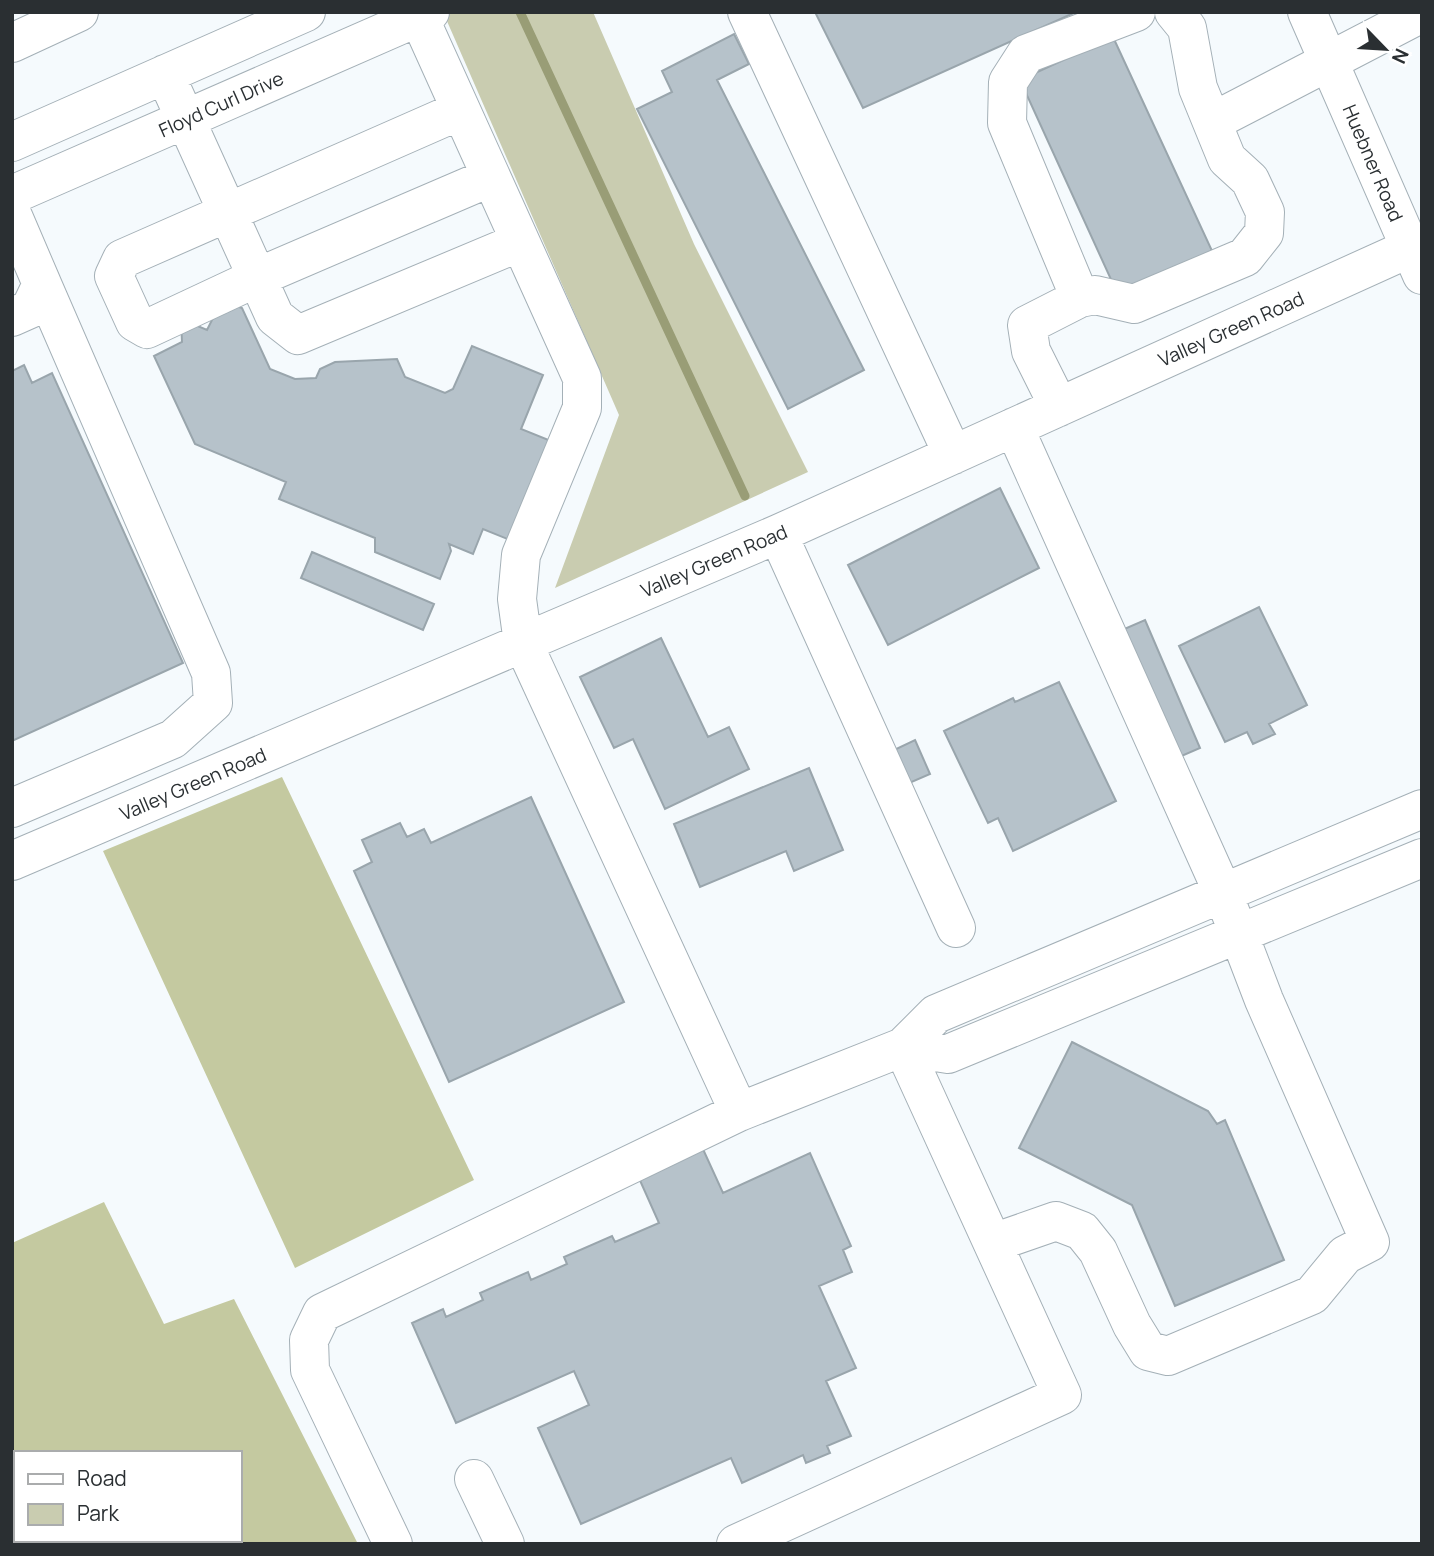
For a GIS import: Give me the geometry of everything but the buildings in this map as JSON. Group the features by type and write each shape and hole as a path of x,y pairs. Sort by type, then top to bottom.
{"street":[{"path":"12,43 79,12"},
{"path":"12,142 306,12"},
{"path":"747,12 953,455"},
{"path":"1080,298 1007,123 1008,82 1026,54 1136,12"},
{"path":"1059,407 1031,351 1027,325 1080,298 1095,295 1134,304 1245,257 1264,233 1265,212 1250,180 1227,159 1198,88 1187,28 1174,12"},
{"name":"Huebner Road","path":"1307,12 1416,261"},
{"path":"1212,122 1422,13"},
{"path":"424,15 461,110 582,378 582,408 521,555 517,599 523,643 740,1112"},
{"name":"Floyd Curl Drive","path":"12,195 424,15"},
{"path":"165,74 275,317 299,335 520,242"},
{"path":"461,110 121,258 114,276 135,322 147,329 258,277 491,177"},
{"path":"12,214 211,673 213,703 173,739 12,808"},
{"name":"Valley Green Road","path":"12,861 778,534 1059,407 1416,261"},
{"path":"12,317 30,309 42,284"},
{"path":"993,1242 1056,1221 1082,1231 1098,1251 1147,1351 1168,1356 1312,1295 1345,1255 1370,1242 1264,1000 1223,893 1014,427"},
{"path":"778,534 956,928"},
{"path":"393,1544 310,1370 309,1340 322,1313 740,1112 903,1047 936,1014 1422,809"},
{"path":"903,1047 948,1054 1422,858"},
{"path":"736,1544 1062,1395 903,1047"},
{"path":"474,1479 505,1544"}],"green space":[{"path":"443,12 593,12 694,244 808,472 555,588 619,415"},
{"path":"282,777 474,1180 295,1268 103,851"},
{"path":"104,1202 164,1324 234,1299 358,1544 12,1544 12,1243"}],"waterway":[{"path":"520,12 745,496"}]}
